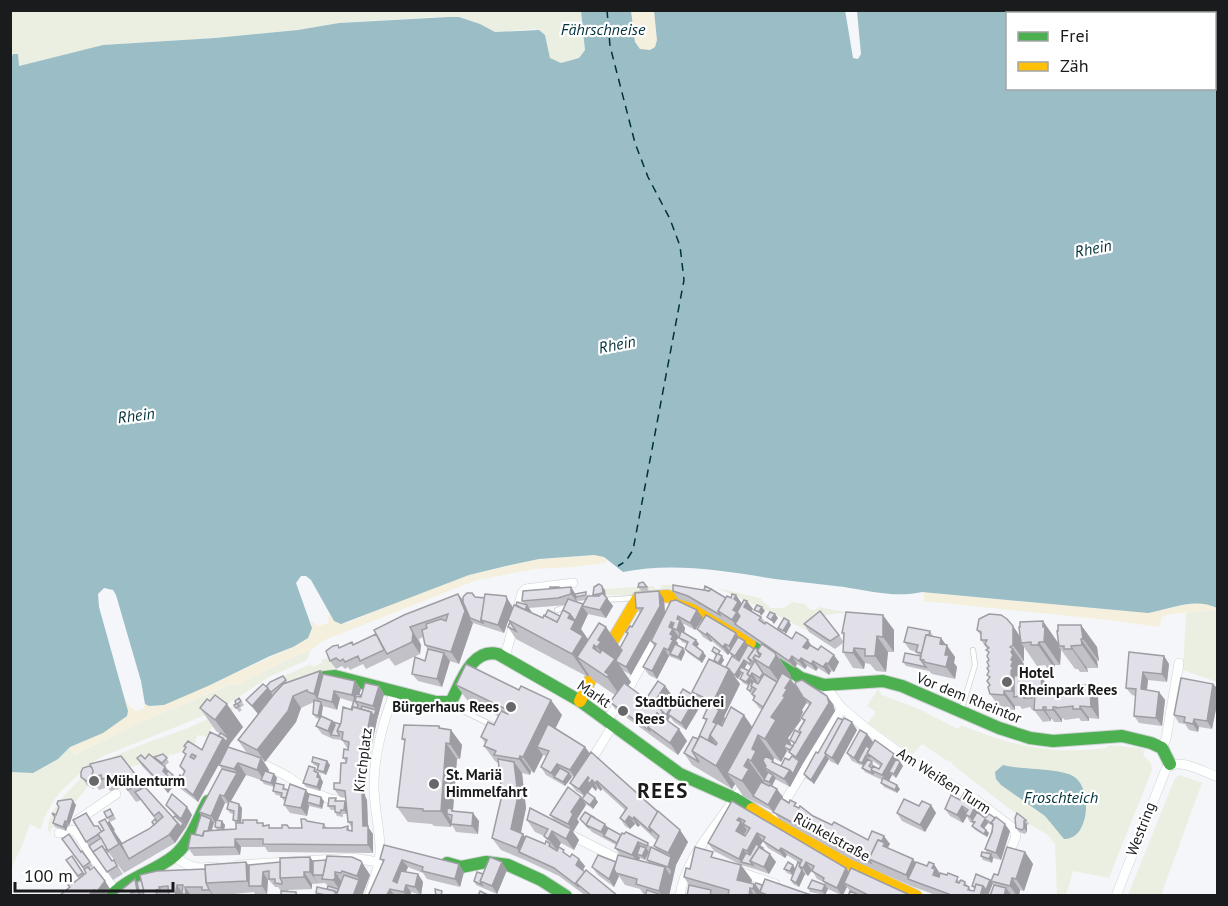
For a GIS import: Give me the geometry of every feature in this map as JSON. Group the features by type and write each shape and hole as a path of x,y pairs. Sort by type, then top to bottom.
{"street":[{"path":"311,681 322,676 335,676 436,702 451,702 472,663 483,654 493,652 505,657 522,593 526,589 573,584"},
{"name":"Vor dem Rheintor","path":"638,598 668,596 674,607 692,607 731,630 798,683 824,685 883,681 902,686 960,713 1030,738 1053,741 1122,736 1151,742 1162,748"},
{"path":"580,701 594,672 638,598"},
{"path":"585,770 661,630"},
{"name":"Markt","path":"505,657 580,701 680,774 736,799"},
{"path":"1179,663 1166,739 1162,748 1170,764 1180,763 1218,777"},
{"name":"Am Weißen Turm","path":"824,685 842,708 867,729 912,762 975,799 1014,830 1016,836 1004,866"},
{"name":"Kirchplatz","path":"369,896 385,848 370,804 381,728 395,691"},
{"path":"773,821 842,708"},
{"path":"244,755 287,776 307,790 330,799 350,802"},
{"name":"Westring","path":"1116,896 1162,774 1170,764"},
{"path":"680,896 678,878 697,859 752,770"},
{"path":"116,794 75,822 75,830 113,893 175,856 188,837 214,788"},
{"name":"Rünkelstraße","path":"736,799 857,875 916,896"},
{"path":"560,829 634,866"},
{"path":"59,833 75,830"},
{"path":"175,856 186,865 196,869 352,858 379,862"},
{"path":"432,859 461,867 486,862 508,865 541,880 566,896"},
{"path":"728,868 783,888"}],"lane":[{"path":"557,610 577,603 638,598"},
{"path":"960,713 975,665 973,650"},
{"path":"451,702 458,708 492,725"}],"shaded area":[{"path":"11,10 581,11 585,50 579,58 561,63 550,58 545,35 534,29 495,32 459,17 436,17 339,23 298,30 215,38 103,45 18,66 13,54 11,60"},
{"path":"662,585 679,585 679,592 652,593 648,590 644,593 622,596 606,595 603,589 653,586 656,590 660,590"},
{"path":"717,588 760,598 770,608 784,608 792,602 805,604 811,610 819,607 851,613 826,616 806,630"},
{"path":"1217,610 1217,682 1183,670 1186,613"},
{"path":"311,650 307,660 269,677 226,705 101,757 88,766 54,800 43,820 41,830 30,824 11,869 11,772 58,759 70,747 74,755 143,721 234,683 235,686"},
{"path":"330,657 334,668 290,684 284,676 311,664 312,667 322,663 321,660"},
{"path":"878,689 882,695 921,710 958,729 961,725 1032,747 1086,750 1106,748 1109,745 1141,748 1145,751 1143,755 1151,763 1152,770 1109,878 1073,871 1066,895 1057,895 1055,844 1048,835 1029,824 953,765 951,761 949,762 922,744 912,755 868,723 876,712 867,706"},
{"path":"242,702 214,724 206,737 197,735 195,744 184,750 86,783 88,786 55,827 51,828 51,833 48,831 51,817 58,803 93,769 137,746 188,728"},
{"path":"1180,775 1202,783 1161,895 1128,895 1175,778"}],"sand":[{"path":"631,11 654,11 657,40 655,47 650,50 640,49 635,42"},
{"path":"594,555 604,557 607,561 573,567 535,569 477,580 322,641 311,650 236,686 233,683 143,721 73,755 70,747 83,742 128,711 122,693 129,706 136,711 143,709 145,704 164,705 293,647 312,628 311,620 318,626 328,623 329,613 335,621 347,623 469,575 539,559"},
{"path":"924,592 1040,603 1157,610 1204,603 1217,610 1170,614 1162,617 1159,627 924,601"}],"water":[{"path":"845,10 853,58 858,59 861,54 857,11 1122,11 1006,12 1006,90 1216,90 1216,12 1133,12 1133,10 1217,11 1217,608 1192,604 1148,613 922,592 883,593 699,569 661,568 623,572 604,557 594,555 539,559 469,575 341,624 334,621 311,580 306,576 301,576 296,583 312,628 308,638 293,647 164,705 149,706 145,704 141,681 116,595 113,590 104,588 98,594 99,607 128,711 127,716 103,733 70,747 58,759 33,773 11,772 10,60 13,54 18,54 19,66 103,45 215,38 298,30 339,23 459,17 495,32 539,30 545,35 550,58 561,63 579,58 585,50 581,11 631,11 635,42 640,49 650,50 655,47 657,40 654,11"},
{"name":"Froschteich","path":"1003,765 1066,773 1073,776 1084,791 1086,801 1084,822 1079,831 1073,837 1064,839 1045,816 1001,785 996,779 995,772"}],"building":[{"path":"643,582 647,587 638,587 639,583"},
{"path":"599,584 602,586 603,593 593,595 594,587"},
{"path":"673,585 709,591 711,589 726,598 718,611 720,615 688,596 673,591"},
{"path":"571,587 571,594 558,598 522,601 523,591"},
{"path":"659,591 660,606 626,667 616,660 622,650 620,648 628,633 626,632 630,626 632,627 643,608 636,608 635,593"},
{"path":"586,592 586,595 576,597 575,594"},
{"path":"467,593 485,598 481,620 483,623 470,618 463,602 463,597"},
{"path":"602,593 607,598 600,610 582,606 588,596 599,596"},
{"path":"458,594 465,611 451,652 425,645 422,630 427,628 426,624 441,619 446,621 448,614 410,627 413,633 412,642 387,654 374,630 404,615"},
{"path":"485,594 506,596 507,600 498,625 481,620"},
{"path":"732,594 736,595 734,599 738,602 733,610 737,612 732,620 718,611 727,596 731,598"},
{"path":"568,599 583,604 575,621 563,610"},
{"path":"676,600 697,610 690,623 678,616 677,619 680,620 677,630 672,628 674,623 671,622 669,627 673,629 670,634 673,640 668,650 664,648 652,671 643,667 656,644 651,641 671,601"},
{"path":"744,600 747,601 744,607 761,617 759,620 765,624 766,622 792,639 796,632 803,636 808,640 803,647 807,649 810,645 818,650 821,646 834,655 823,667 801,658 799,661 792,656 789,661 735,624 740,616 737,612"},
{"path":"517,602 527,605 525,610 516,605"},
{"path":"514,605 557,622 563,610 570,614 568,618 575,621 571,629 583,636 572,654 508,620"},
{"path":"757,605 762,607 759,612 754,610"},
{"path":"548,610 560,616 557,622 545,616"},
{"path":"820,611 839,635 830,641 804,624"},
{"path":"770,612 775,614 771,620 767,617"},
{"path":"846,612 883,615 883,637 877,636 875,656 865,656 865,649 854,648 853,653 843,652 844,633 842,633"},
{"path":"989,614 1001,615 1013,626 1013,645 1010,647 1013,649 1011,652 1013,655 1011,660 1013,661 1011,666 1013,668 1011,671 1012,691 1004,691 1004,695 990,694 988,687 990,685 987,681 990,677 987,675 989,652 986,650 989,648 985,644 987,640 981,640 981,632 977,630 979,619"},
{"path":"706,615 736,633 729,646 725,644 723,647 707,633 706,635 697,629"},
{"path":"784,618 789,621 783,631 778,628"},
{"path":"1043,621 1044,642 1039,642 1038,645 1031,645 1031,642 1021,643 1020,622"},
{"path":"510,622 516,631 508,627"},
{"path":"599,623 606,627 598,640 601,642 593,648 600,653 602,650 615,659 605,672 609,675 607,677 577,657"},
{"path":"1058,625 1081,625 1082,645 1071,646 1072,649 1059,646"},
{"path":"908,627 930,631 929,635 926,635 922,653 916,652 918,645 904,642"},
{"path":"681,631 696,640 693,644 703,652 699,659 685,649 688,642 679,638"},
{"path":"376,634 384,650 360,661 358,656 345,662 343,659 340,661 336,658 330,661 326,651 333,646 338,645 339,648 352,642 353,645"},
{"path":"926,635 941,638 940,644 947,645 945,655 949,655 946,667 920,659"},
{"path":"738,637 745,641 735,656 729,652"},
{"path":"675,644 683,648 678,657 670,654"},
{"path":"762,644 776,656 769,668 753,658 761,654 757,651"},
{"path":"748,645 754,649 748,658 751,662 750,664 744,660 735,675 726,667 732,656 739,661"},
{"path":"714,647 720,651 718,654 722,656 718,663 714,660 717,654 712,651"},
{"path":"755,648 760,656 755,655 753,658 763,673 760,678 752,673 750,676 747,674 754,662 748,658"},
{"path":"428,649 444,653 437,679 412,674 415,657 425,661"},
{"path":"1129,652 1164,656 1162,674 1143,672 1141,689 1159,692 1156,718 1134,716 1136,689 1126,688"},
{"path":"905,653 921,656 920,659 926,667 903,662"},
{"path":"709,659 729,669 713,702 692,692"},
{"path":"466,664 519,690 521,686 551,700 523,757 520,756 519,759 494,755 496,751 484,746 487,740 481,737 488,722 494,725 501,711 508,714 510,711 456,685"},
{"path":"741,667 749,671 747,674 750,677 746,682 740,679 743,673 739,671"},
{"path":"320,671 314,694 307,690 293,696 288,711 257,750 238,740 283,684"},
{"path":"782,673 791,679 785,688 787,689 783,696 785,697 771,717 776,720 765,739 758,735 752,749 756,751 751,761 748,759 744,766 749,769 742,781 727,773"},
{"path":"323,674 355,681 352,695 334,691 332,702 317,698"},
{"path":"764,674 777,682 763,707 753,700 755,696 752,694 756,689 751,686 753,681 758,684"},
{"path":"1031,674 1041,677 1042,687 1057,686 1057,689 1090,685 1091,707 1080,706 1080,709 1073,709 1073,706 1053,707 1053,710 1046,710 1046,707 1043,707 1043,710 1034,710 1035,695 1032,695 1032,698 1024,698 1024,695 1014,697 1014,676"},
{"path":"283,676 286,680 271,692 266,687 270,682"},
{"path":"1181,678 1213,684 1207,721 1194,719 1193,724 1184,722 1185,717 1174,715"},
{"path":"802,680 827,696 829,703 796,757 789,752 801,732 799,730 805,720 801,718 811,703 803,697 795,684"},
{"path":"658,681 665,686 653,704 663,711 661,716 657,713 648,727 650,731 610,702 624,683 646,699"},
{"path":"750,682 752,687 750,691 747,689"},
{"path":"365,683 379,686 373,706 355,701 356,696 361,697"},
{"path":"263,684 268,688 252,706 246,700"},
{"path":"683,689 696,697 681,723 668,714"},
{"path":"666,693 676,700 666,715 661,710 666,702 662,699"},
{"path":"356,694 361,695 356,696 355,701 358,705 357,708 353,707 351,710"},
{"path":"215,695 227,704 215,720 200,708 207,699 210,701"},
{"path":"239,698 241,701 236,708 235,701"},
{"path":"314,700 321,702 318,716 313,714"},
{"path":"709,705 719,710 713,722 717,724 708,741 700,736 698,739 707,719 703,718"},
{"path":"362,706 376,710 374,716 371,712 361,709"},
{"path":"343,707 371,712 361,765 359,792 362,792 363,826 368,826 368,845 263,844 263,839 235,839 235,847 188,848 191,834 203,836 204,831 236,829 236,823 243,823 243,820 257,820 257,823 263,823 263,826 269,825 269,828 282,828 282,825 287,825 289,828 302,828 301,819 305,819 324,824 323,828 348,826 347,830 352,831 352,822 348,822 345,791 334,789 334,783 340,783 341,763 346,763 347,758 343,758 344,749 348,750 349,742 342,740 343,732 337,731 341,723"},
{"path":"731,707 744,715 716,766 692,751 700,736 716,745 717,743 710,735 717,723 722,726"},
{"path":"657,713 679,729 670,743 648,727"},
{"path":"321,716 332,721 328,731 316,726"},
{"path":"838,718 843,720 811,780 804,774"},
{"path":"844,718 852,722 832,758 825,753"},
{"path":"333,722 340,724 337,731 339,736 331,735 335,725"},
{"path":"548,724 585,747 570,770 557,764 551,773 541,767 549,751 537,747"},
{"path":"404,725 439,726 439,728 451,730 450,744 446,743 441,811 397,807 405,739 402,739"},
{"path":"795,730 800,733 795,743 790,740"},
{"path":"860,730 867,734 854,758 847,753"},
{"path":"210,732 223,738 193,795 176,781 185,771 180,766 186,754 183,752 186,747 184,746 188,741 202,750"},
{"path":"221,733 228,738 226,742 218,736"},
{"path":"693,737 698,739 692,751 699,762 684,753"},
{"path":"875,740 894,754 882,775 871,770 873,766 879,769 882,764 867,753"},
{"path":"786,743 793,746 790,750 784,747"},
{"path":"866,746 870,748 867,753 870,757 866,755 862,763 858,761"},
{"path":"228,747 261,758 257,770 238,763 234,769 219,765"},
{"path":"591,752 658,812 649,827 651,832 634,817 633,819 629,816 625,822 620,818 627,808 597,781 595,783 592,780 590,783 587,781 588,777 579,789 570,783"},
{"path":"149,754 165,767 163,771 169,777 162,785 137,758 141,755 145,759"},
{"path":"163,754 167,758 162,763 154,757"},
{"path":"121,756 142,783 128,790 117,775 102,779 101,775 91,778 93,771 90,764"},
{"path":"765,756 773,760 772,762 790,770 784,779 765,768 763,761"},
{"path":"792,756 799,761 793,774 781,766 785,758 789,760"},
{"path":"313,757 327,761 324,772 317,770 319,764 312,762"},
{"path":"498,759 514,762 518,796 511,829 523,834 517,848 492,838 502,795"},
{"path":"868,759 872,762 869,766 874,774 862,768"},
{"path":"896,759 900,762 894,774 889,772"},
{"path":"89,766 93,771 92,780 87,781 81,777 81,772 83,768"},
{"path":"309,766 315,768 314,771 318,773 317,777 320,778 317,787 303,783"},
{"path":"560,768 569,773 563,782 554,777"},
{"path":"222,769 237,773 224,796 220,795 211,816 199,812"},
{"path":"168,771 173,775 170,778 166,774"},
{"path":"265,771 274,774 271,783 261,780"},
{"path":"768,772 773,775 769,782 764,780"},
{"path":"883,778 897,785 895,790 881,783"},
{"path":"761,782 777,789 768,805 753,796"},
{"path":"275,783 284,785 283,789 288,790 286,798 281,797 282,793 273,791"},
{"path":"290,784 306,790 301,808 284,805"},
{"path":"145,787 178,823 169,835 129,859 121,844 149,829 163,817 159,812 154,816 135,792"},
{"path":"568,787 581,797 571,812 573,814 568,824 550,815"},
{"path":"587,792 595,798 590,805 582,799"},
{"path":"964,793 977,802 970,817 965,814 968,810 962,806 957,815 945,809 951,795 960,800"},
{"path":"172,794 187,807 181,819 166,805"},
{"path":"309,794 321,797 320,806 307,802"},
{"path":"329,798 336,798 335,801 345,801 344,810 340,813 335,812 335,806 328,806"},
{"path":"781,798 789,803 790,800 796,803 794,806 799,808 800,806 813,816 832,825 834,822 868,840 872,831 884,836 882,841 878,840 869,859 871,863 773,812"},
{"path":"71,799 73,801 67,822 65,821 63,827 53,823 55,817 52,813 56,815 59,807 58,801"},
{"path":"904,799 919,806 922,801 931,805 920,825 897,813"},
{"path":"229,801 239,804 238,821 233,820 234,811 227,809"},
{"path":"732,801 846,868 837,888 823,881 824,878 812,871 814,866 806,862 803,868 799,866 802,860 781,848 779,851 763,841 765,837 757,833 747,851 743,849 739,859 708,843","holes":["739,818 745,821 743,824 750,828 745,836 736,831 741,822 737,820"]},
{"path":"447,808 452,811 473,813 472,826 451,824 452,815 447,814"},
{"path":"530,808 571,829 566,839 552,831 548,839 544,836 548,829 527,820"},
{"path":"110,809 113,815 107,818 104,812"},
{"path":"658,811 680,830 668,853 654,846 659,836 649,827"},
{"path":"585,812 595,818 591,816 586,825 580,819"},
{"path":"977,812 985,818 989,814 995,818 992,824 985,819 981,826 986,830 984,834 972,826"},
{"path":"86,813 94,826 98,826 102,832 86,842 73,820"},
{"path":"1017,813 1026,820 1022,830 1016,828"},
{"path":"201,815 211,819 208,831 204,831 202,836 195,834"},
{"path":"175,816 183,823 181,827 173,818"},
{"path":"591,816 605,824 601,832 586,825"},
{"path":"996,817 1005,824 996,853 985,849 992,832 993,824 991,823"},
{"path":"105,819 119,844 108,851 98,834 104,830 99,822"},
{"path":"216,820 222,821 221,828 215,827"},
{"path":"608,828 621,835 617,843 604,836"},
{"path":"626,832 648,843 647,846 638,842 632,855 615,848 622,833"},
{"path":"69,834 90,862 83,867 62,839"},
{"path":"526,836 545,844 546,841 557,851 559,847 570,857 572,854 579,859 576,865 585,872 576,883 579,887 554,868 519,852"},
{"path":"101,838 107,849 104,850 102,846 93,852 89,846"},
{"path":"878,840 885,843 883,846 913,859 906,875 869,859"},
{"path":"756,844 763,849 759,847 750,861 753,865 741,862 746,853 750,855"},
{"path":"384,845 459,864 455,879 422,871 423,867 402,860 393,881 397,883 401,871 418,874 415,887 406,885 404,892 390,889 386,896 368,896 384,860 380,859"},
{"path":"102,846 117,866 107,872 93,852"},
{"path":"640,846 646,848 642,856 637,854"},
{"path":"651,847 671,857 668,867 647,860"},
{"path":"695,847 713,852 711,857 741,865 737,880 754,884 753,889 750,888 749,896 728,896 729,890 684,877 686,868 690,869"},
{"path":"759,847 770,854 764,867 750,861"},
{"path":"1007,847 1025,852 1016,879 1012,878 1010,886 991,881 994,874 998,875"},
{"path":"982,852 991,854 989,859 981,856"},
{"path":"598,855 616,862 609,879 592,867"},
{"path":"618,855 665,867 659,891 636,884 637,879 616,873 614,869"},
{"path":"72,856 83,873 78,876 66,860"},
{"path":"327,856 352,857 361,861 357,876 342,871 341,873 335,872 337,876 333,880 322,879"},
{"path":"310,857 310,872 304,872 304,877 280,878 280,858"},
{"path":"490,857 502,862 492,886 480,881"},
{"path":"326,860 323,875 313,875 313,861"},
{"path":"246,862 247,881 206,883 205,865"},
{"path":"280,862 282,884 275,883 275,879 269,879 269,871 263,872 262,886 249,886 249,865"},
{"path":"788,862 793,865 790,871 784,869"},
{"path":"798,862 802,870 796,883 791,880"},
{"path":"916,862 927,866 929,862 934,864 933,875 939,877 940,873 947,875 948,873 958,877 956,882 959,883 961,880 965,882 964,885 969,887 968,890 974,891 976,884 983,886 980,896 954,896 908,879"},
{"path":"88,867 90,870 94,867 105,881 96,893 94,890 88,896 60,895 70,887 68,885 71,882 72,884 86,873 84,869"},
{"path":"851,868 912,896 870,896 844,883"},
{"path":"205,869 209,890 202,890 202,887 185,887 186,894 182,894 183,885 177,885 175,896 169,896 168,886 159,887 160,889 156,890 157,896 144,896 140,875 157,871"},
{"path":"586,870 618,896 592,896 576,883"},
{"path":"477,872 483,874 480,881 482,885 474,881"},
{"path":"976,874 990,880 986,890 983,886 976,884 975,887 972,886"},
{"path":"344,875 359,880 353,896 326,896 316,893 317,887 337,893"},
{"path":"135,879 137,891 131,893 131,896 114,896"},
{"path":"765,879 815,896 770,896 760,892"},
{"path":"141,880 144,891 139,892 137,882"},
{"path":"812,880 825,885 822,891 808,888"},
{"path":"756,883 762,885 760,892 755,885"},
{"path":"689,885 711,890 710,896 687,896"},
{"path":"994,885 1006,888 1004,896 990,896"},
{"path":"328,886 338,889 337,893 327,889"},
{"path":"435,889 442,891 441,896 436,896"},
{"path":"647,890 662,895 662,896 645,896"},
{"path":"281,891 296,892 296,896 281,896"},
{"path":"480,891 490,896 478,896"},
{"path":"850,891 859,895 859,896 848,896"}],"ferry route":[{"path":"607,10 610,46 635,143 680,246 684,280 633,550 626,561 618,566"}],"traffic: fast":[{"path":"750,643 801,678 824,685 883,681 902,686 999,728 1030,738 1053,741 1122,736 1151,743 1162,748 1170,764"},
{"path":"318,678 335,676 436,702 451,702 463,677 474,662 481,656 498,654 580,701 680,774 736,799 752,809"},
{"path":"111,896 118,889 166,862 180,851 208,801"},
{"path":"447,863 461,867 486,862 508,865 541,880 566,896"}],"traffic: slow":[{"path":"580,701 594,672 638,598 668,596 692,607 750,643"},
{"path":"752,809 832,856 916,896"}],"place":[{"name":"Hotel Rheinpark Rees","path":"1007,682"},
{"name":"Bürgerhaus Rees","path":"511,707"},
{"name":"Stadtbücherei Rees","path":"623,711"},
{"name":"Mühlenturm","path":"94,781"},
{"name":"St. Mariä Himmelfahrt","path":"434,784"}],"district":[{"name":"REES","path":"663,791"}],"water label":[{"name":"Fährschneise","path":"603,29"},
{"name":"Rhein","path":"1093,248"},
{"name":"Rhein","path":"617,344"},
{"name":"Rhein","path":"136,415"}]}
